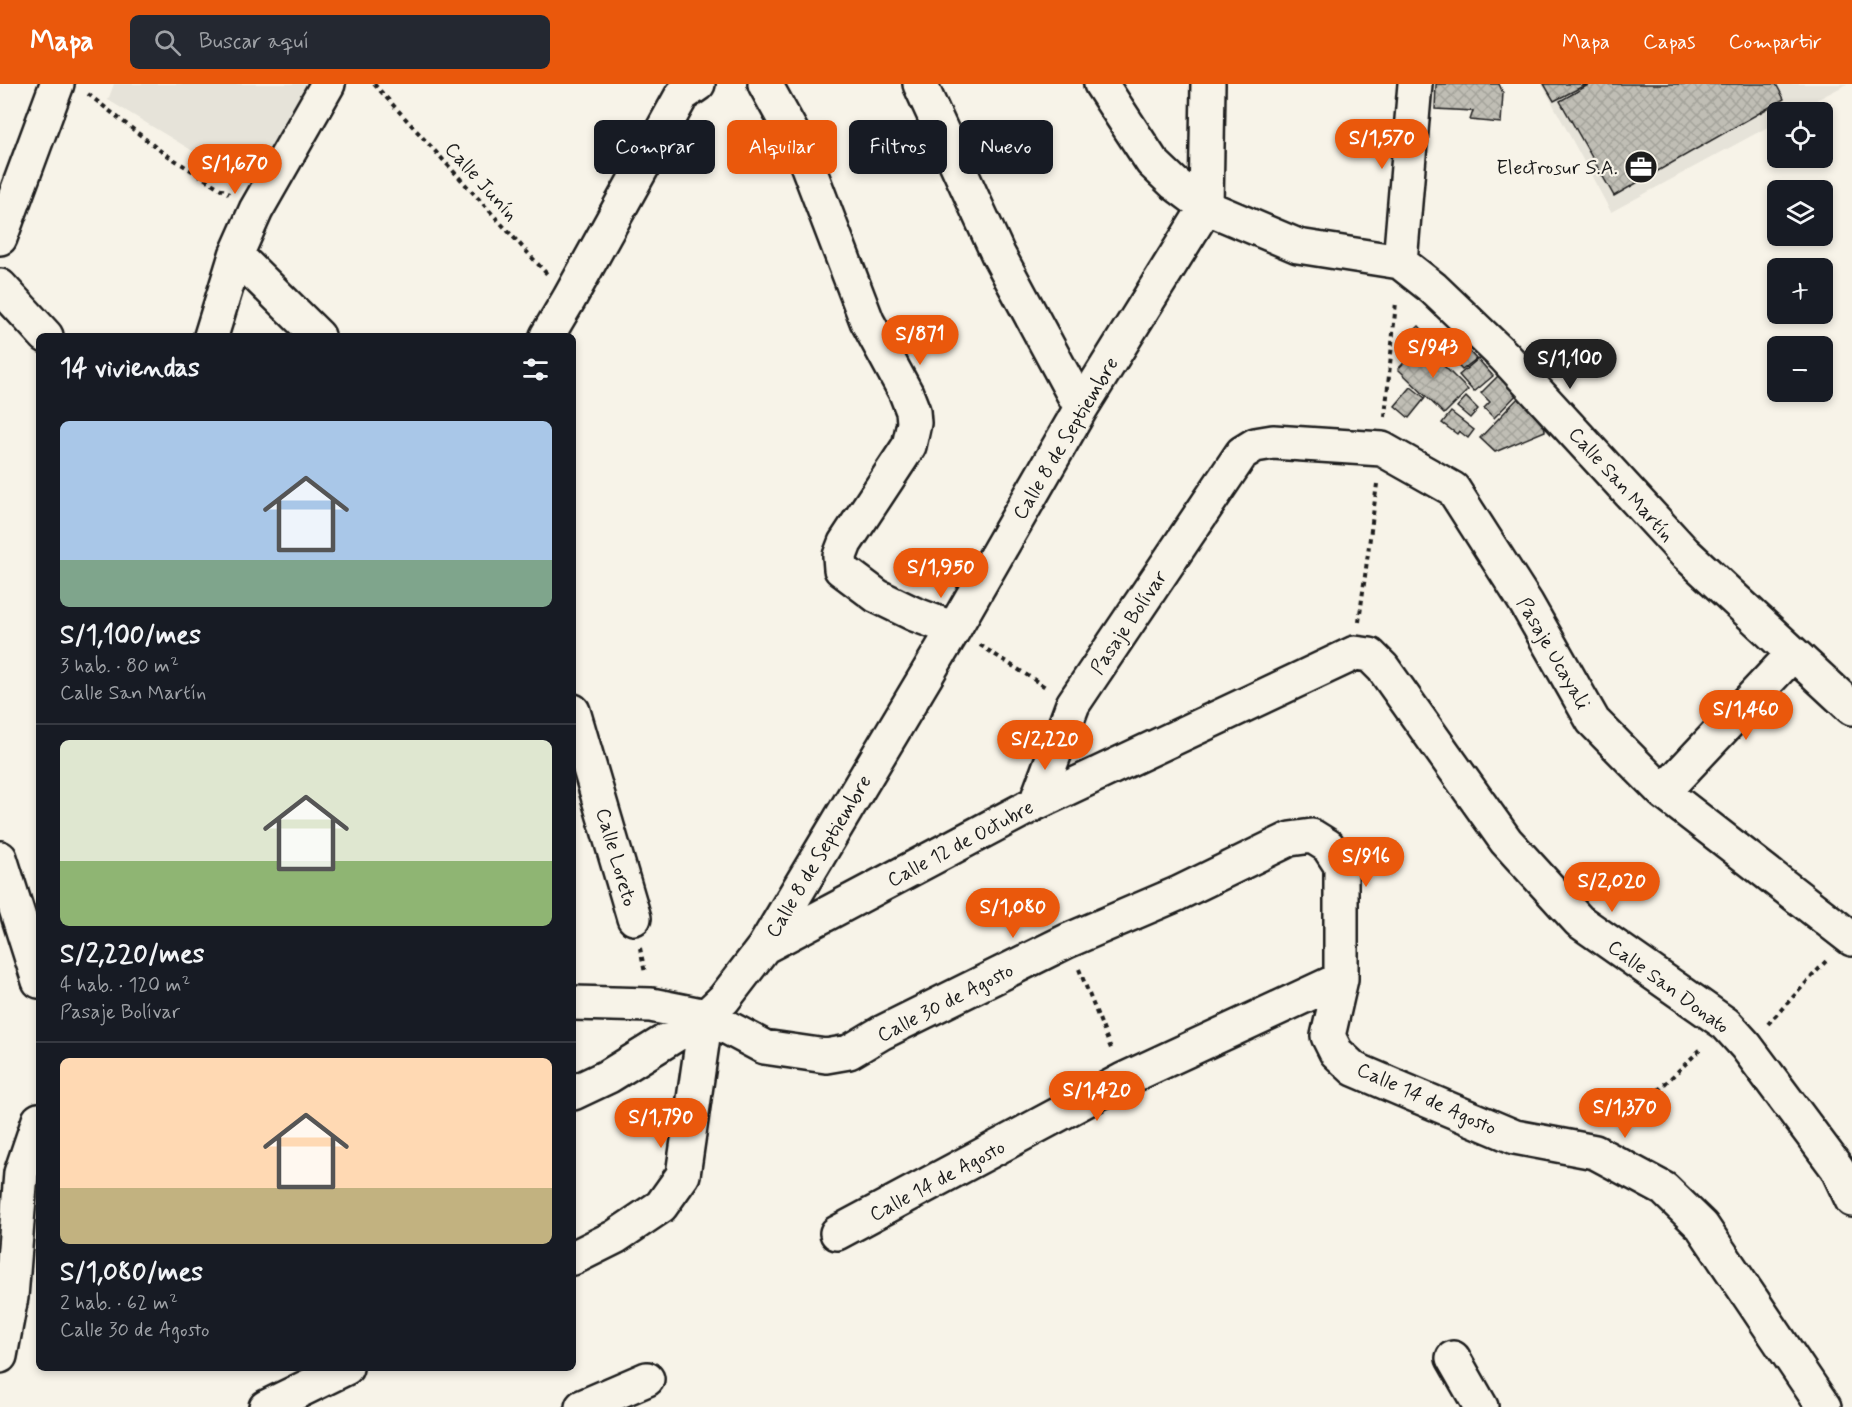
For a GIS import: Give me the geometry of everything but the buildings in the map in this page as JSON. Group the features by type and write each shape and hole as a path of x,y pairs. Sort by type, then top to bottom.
{"street":[{"path":"212,333 236,255 256,210 328,84"},
{"path":"765,84 802,151 867,321 906,393 913,411 914,423 909,446 844,543 840,556 841,569 877,596 914,614 954,629"},
{"path":"920,84 998,254 1081,408"},
{"name":"Calle San Martín","path":"1101,84 1152,162 1174,183 1206,207 1298,246 1400,262 1433,288 1504,356 1684,552 1852,708"},
{"path":"1206,207 1208,84"},
{"path":"1400,262 1414,84"},
{"path":"0,238 71,87"},
{"path":"549,333 684,88"},
{"name":"Calle 8 de Septiembre","path":"576,1092 609,1076 706,1016 724,999 764,947 954,629 1081,408 1206,207"},
{"path":"236,255 315,333"},
{"path":"0,286 43,333"},
{"name":"Pasaje Ucayali","path":"1242,453 1255,445 1273,441 1382,449 1453,489 1526,603 1593,721 1663,792 1851,938"},
{"name":"Pasaje Bolívar","path":"1036,803 1073,704 1242,453"},
{"name":"Calle 12 de Octubre","path":"764,947 1036,803 1355,653"},
{"name":"Calle San Donato","path":"1355,653 1370,655 1383,668 1506,841 1579,921 1736,1035 1837,1168 1852,1200"},
{"path":"1663,792 1793,654"},
{"name":"Calle Loreto","path":"576,721 634,918"},
{"name":"Calle 30 de Agosto","path":"576,1004 651,1005 706,1016 764,1047 826,1056 849,1052 881,1033 1067,941 1177,894 1290,839 1312,836 1328,846 1341,866 1341,979"},
{"path":"0,858 36,972"},
{"name":"Calle 14 de Agosto","path":"837,1233 1123,1080 1341,979"},
{"name":"Calle 14 de Agosto","path":"1341,979 1328,1036 1336,1052 1354,1069 1515,1137 1595,1152 1664,1189 1702,1226 1824,1407"},
{"path":"576,1256 615,1237 661,1206 683,1175 706,1016"},
{"path":"0,1356 11,1297 21,1173 36,1129"},
{"path":"1453,1358 1481,1407"},
{"path":"266,1407 340,1371"},
{"path":"582,1407 647,1379"}],"path":[{"name":"Calle Junín","path":"374,84 569,299"},
{"path":"71,87 162,152 256,210"},
{"path":"954,629 1073,704"},
{"name":"Calle Loreto","path":"634,918 651,1005"},
{"path":"1595,1152 1851,938"},
{"path":"1067,941 1123,1080"}],"shaded area":[{"path":"114,84 308,84 248,184 108,100"},
{"name":"Electrosur S.A.","path":"1542,84 1847,84 1813,102 1767,102 1767,127 1611,212"}],"place":[{"name":"Electrosur S.A.","path":"1641,167"}]}
